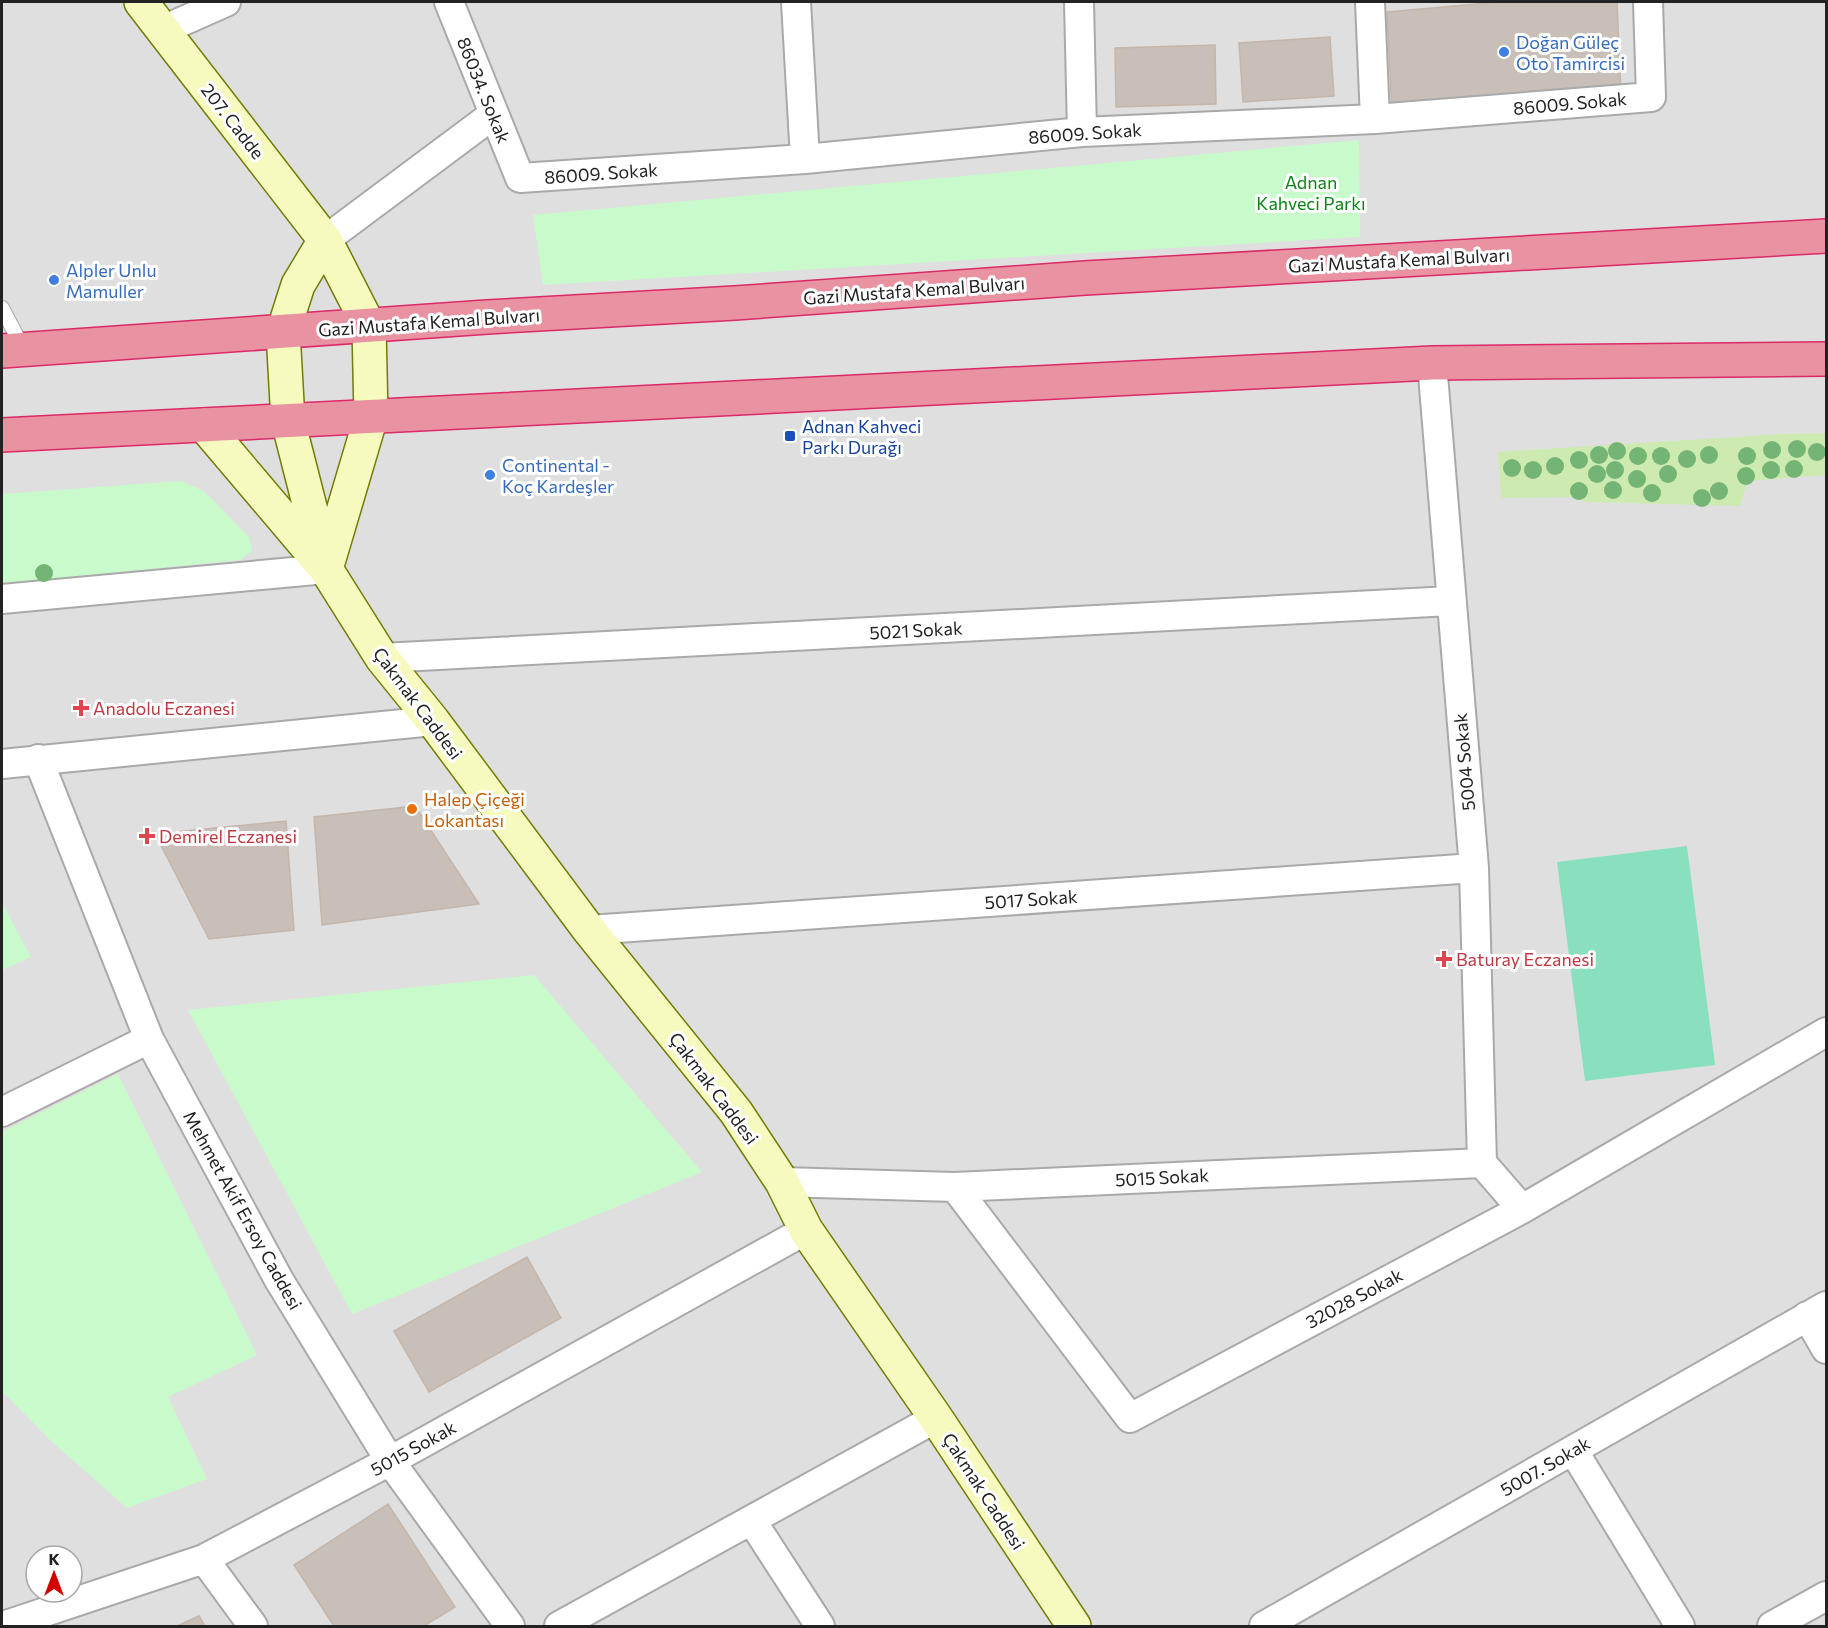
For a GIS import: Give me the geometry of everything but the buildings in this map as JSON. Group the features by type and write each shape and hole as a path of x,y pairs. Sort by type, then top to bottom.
{"highway":[{"name":"Gazi Mustafa Kemal Bulvarı","path":"13,350 1109,277 1827,236"},
{"path":"2,435 1432,363 1827,359"}],"street":[{"name":"207. Cadde","path":"141,2 324,240 369,326"},
{"path":"163,30 226,2"},
{"name":"86034. Sokak","path":"449,2 520,178"},
{"path":"796,2 805,159"},
{"path":"1080,2 1082,132"},
{"path":"1370,2 1375,119"},
{"name":"86009. Sokak","path":"520,178 805,159 1082,132 1375,119 1651,97 1648,2"},
{"path":"326,569 288,421 283,332 298,285 324,240 494,114"},
{"path":"326,569 371,417 369,326"},
{"name":"5004 Sokak","path":"1432,363 1474,868 1482,1163"},
{"path":"204,425 326,569"},
{"path":"2,599 326,569"},
{"name":"Çakmak Caddesi","path":"326,569 382,658 433,721 589,930 736,1112 782,1182 806,1230 936,1418 1074,1626"},
{"name":"5021 Sokak","path":"382,658 1450,601"},
{"path":"2,764 433,721"},
{"name":"Mehmet Akif Ersoy Caddesi","path":"38,759 149,1039 279,1280 390,1461 510,1626"},
{"name":"5017 Sokak","path":"589,930 1474,868"},
{"name":"32028 Sokak","path":"955,1187 1130,1418 1521,1209 1827,1032"},
{"path":"2,1112 149,1039"},
{"path":"1482,1163 1521,1209"},
{"name":"5015 Sokak","path":"782,1182 955,1187 1482,1163"},
{"name":"5015 Sokak","path":"3,1626 204,1559 390,1461 806,1230"},
{"path":"1817,1311 1827,1349"},
{"name":"5007. Sokak","path":"1264,1626 1817,1311"},
{"path":"559,1626 936,1418"},
{"path":"1573,1450 1680,1626"},
{"path":"752,1521 820,1626"},
{"path":"204,1559 253,1626"},
{"path":"1772,1626 1827,1596"}],"lane":[{"path":"2,308 13,350"}],"shaded area":[{"path":"2,2 1826,2 1826,1626 2,1626"}],"green space":[{"name":"Adnan Kahveci Parkı","path":"1359,140 1360,237 543,285 533,215"},
{"path":"1826,433 1826,475 1748,481 1740,506 1586,502 1574,497 1501,498 1498,452"},
{"path":"181,481 204,491 249,537 252,551 240,560 2,584 2,494"},
{"path":"1687,846 1715,1065 1585,1081 1557,862"},
{"path":"2,903 31,957 2,970"},
{"path":"534,975 702,1172 352,1314 188,1010"},
{"path":"118,1074 257,1355 168,1397 207,1479 127,1508 51,1441 2,1391 2,1132"}],"place":[{"name":"Doğan Güleç Oto Tamircisi","path":"1504,52"},
{"name":"Alpler Unlu Mamuller","path":"54,280"},
{"name":"Adnan Kahveci Parkı Durağı","path":"790,436"},
{"name":"Continental - Koç Kardeşler","path":"490,475"},
{"name":"Anadolu Eczanesi","path":"81,708"},
{"name":"Halep Çiçeği Lokantası","path":"412,809"},
{"name":"Demirel Eczanesi","path":"147,836"},
{"name":"Baturay Eczanesi","path":"1444,959"}]}
